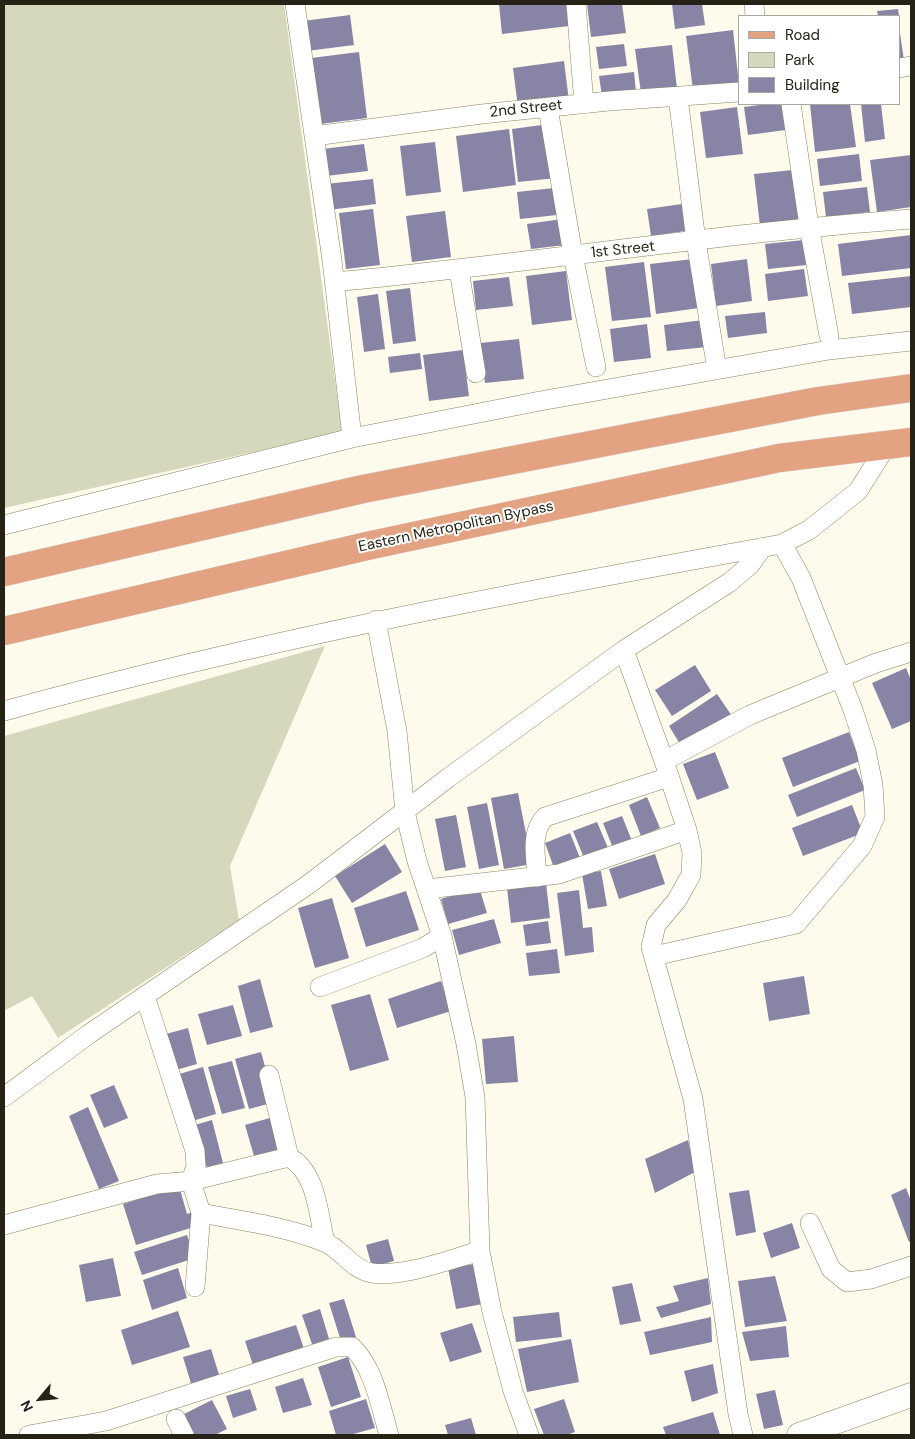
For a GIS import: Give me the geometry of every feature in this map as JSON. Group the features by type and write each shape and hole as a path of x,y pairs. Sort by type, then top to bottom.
{"main road":[{"path":"4,572 363,489 818,401 911,388"},
{"name":"Eastern Metropolitan Bypass","path":"4,631 367,546 770,460 899,444"}],"street":[{"path":"296,4 334,282 352,438"},
{"path":"576,4 584,104"},
{"name":"2nd Street","path":"314,136 482,114 738,92"},
{"path":"678,97 696,241 717,370"},
{"path":"791,105 828,336"},
{"path":"548,108 573,256 596,367"},
{"name":"1st Street","path":"334,282 459,270 809,226 911,219"},
{"path":"459,270 476,373"},
{"path":"4,525 352,438 540,401 849,347 911,341"},
{"path":"4,711 127,677 376,620 782,544 809,530 858,492 899,444"},
{"path":"654,956 796,924 862,846 875,817 873,784 866,750 842,678 801,578 782,544"},
{"path":"4,1097 89,1034 309,884 624,650 730,582 750,565 763,547"},
{"path":"376,620 397,731 405,812 426,889 442,936 466,1044 475,1097 480,1251 492,1312 513,1391 529,1435"},
{"path":"624,650 687,830 692,854 691,876 677,900 656,925 651,947 693,1099 738,1414 743,1435"},
{"path":"537,876 535,834 537,825 545,817 666,769 750,715 876,663 911,652"},
{"path":"426,889 559,874 583,868 687,830"},
{"path":"320,987 423,948 442,936"},
{"path":"145,996 195,1151 196,1166 191,1182 200,1213 195,1287"},
{"path":"269,1075 289,1157 298,1163 309,1178 325,1242"},
{"path":"4,1225 157,1184 191,1182 289,1157"},
{"path":"200,1213 261,1224 325,1242 356,1267 370,1273 396,1273 480,1251"},
{"path":"810,1223 831,1269 847,1282 871,1280 911,1266"},
{"path":"29,1435 106,1421 336,1347 352,1347 362,1357 368,1370 389,1435"},
{"path":"799,1435 911,1395"}],"green space":[{"path":"4,4 284,4 342,432 4,508"},
{"path":"325,646 230,866 239,920 58,1038 32,996 4,1011 4,736"}],"building":[{"path":"499,4 566,4 569,26 502,34"},
{"path":"587,4 622,4 626,33 591,37"},
{"path":"672,4 702,4 705,25 675,29"},
{"path":"898,9 899,15 878,15 877,11"},
{"path":"350,15 354,45 307,51 303,21"},
{"path":"733,30 738,84 693,90 686,36"},
{"path":"900,33 904,61 900,62"},
{"path":"624,44 627,66 599,69 596,47"},
{"path":"672,45 677,89 641,93 635,49"},
{"path":"359,52 367,118 320,124 311,58"},
{"path":"564,61 569,101 518,107 513,68"},
{"path":"634,72 636,92 602,96 599,76"},
{"path":"783,105 786,130 748,135 744,107"},
{"path":"810,105 850,105 856,147 815,152"},
{"path":"861,105 881,105 885,139 865,142"},
{"path":"737,107 743,154 706,158 700,112"},
{"path":"549,124 556,178 518,182 512,129"},
{"path":"509,129 516,185 463,192 456,136"},
{"path":"435,142 441,192 406,196 400,146"},
{"path":"364,144 368,171 326,176 322,149"},
{"path":"859,154 862,181 820,186 817,159"},
{"path":"911,155 911,207 877,212 870,160"},
{"path":"793,170 799,221 760,226 754,174"},
{"path":"373,179 376,204 329,210 326,184"},
{"path":"867,187 870,212 826,217 823,192"},
{"path":"554,188 557,215 520,219 517,192"},
{"path":"682,204 685,231 651,236 647,209"},
{"path":"373,209 380,265 346,269 339,213"},
{"path":"445,211 451,257 412,262 406,216"},
{"path":"562,219 565,245 531,249 527,224"},
{"path":"911,235 911,268 842,276 838,244"},
{"path":"804,240 807,265 768,269 765,244"},
{"path":"693,259 699,308 656,314 650,264"},
{"path":"747,259 752,301 716,306 711,264"},
{"path":"644,262 651,317 612,321 605,267"},
{"path":"804,269 808,296 768,301 765,274"},
{"path":"566,271 572,320 532,325 526,276"},
{"path":"911,276 911,307 852,314 848,283"},
{"path":"509,277 513,306 476,310 473,281"},
{"path":"410,288 416,341 393,344 386,291"},
{"path":"378,294 385,349 364,352 357,297"},
{"path":"765,312 767,333 728,338 725,316"},
{"path":"703,320 707,347 667,351 664,325"},
{"path":"647,324 651,358 614,362 610,329"},
{"path":"519,339 524,379 485,383 480,343"},
{"path":"463,350 469,396 429,401 423,355"},
{"path":"420,353 422,369 390,373 388,357"},
{"path":"695,665 711,691 672,716 655,690"},
{"path":"906,668 911,680 911,721 892,729 872,683"},
{"path":"717,694 732,716 683,749 669,726"},
{"path":"849,732 860,761 793,787 782,758"},
{"path":"715,752 729,788 697,800 683,764"},
{"path":"856,768 865,790 797,817 788,795"},
{"path":"518,793 532,864 504,869 491,798"},
{"path":"647,797 660,828 641,836 629,805"},
{"path":"487,803 499,865 479,869 467,807"},
{"path":"852,805 863,833 803,856 792,828"},
{"path":"456,815 466,867 445,871 435,819"},
{"path":"622,816 632,841 613,848 603,823"},
{"path":"597,822 608,848 584,858 573,831"},
{"path":"570,833 580,858 554,868 545,843"},
{"path":"385,844 402,872 352,903 335,876"},
{"path":"655,854 665,884 619,899 609,869"},
{"path":"601,871 607,906 588,909 582,874"},
{"path":"546,883 550,918 511,923 507,888"},
{"path":"479,887 487,913 448,924 441,899"},
{"path":"579,890 583,928 592,927 594,952 565,956 557,893"},
{"path":"406,891 419,930 366,947 354,908"},
{"path":"332,898 349,958 315,968 298,908"},
{"path":"494,919 501,943 459,955 452,930"},
{"path":"548,921 551,943 526,946 523,925"},
{"path":"557,949 560,973 529,976 526,953"},
{"path":"804,976 810,1014 769,1021 763,983"},
{"path":"260,979 273,1027 250,1033 238,986"},
{"path":"441,981 451,1011 397,1028 388,999"},
{"path":"370,994 389,1060 350,1071 331,1005"},
{"path":"233,1005 242,1036 207,1045 198,1014"},
{"path":"188,1028 197,1064 176,1070 166,1034"},
{"path":"514,1036 518,1082 486,1084 482,1039"},
{"path":"261,1052 275,1102 249,1109 235,1059"},
{"path":"232,1061 245,1108 222,1114 208,1067"},
{"path":"203,1067 216,1114 189,1122 176,1075"},
{"path":"114,1085 128,1118 104,1128 90,1095"},
{"path":"88,1107 119,1181 99,1189 69,1116"},
{"path":"277,1116 285,1148 254,1156 245,1125"},
{"path":"212,1120 223,1163 207,1168 195,1125"},
{"path":"688,1140 695,1172 655,1193 645,1159"},
{"path":"179,1186 187,1214 192,1212 197,1226 136,1245 123,1204"},
{"path":"906,1188 911,1201 911,1241 909,1242 891,1195"},
{"path":"749,1190 756,1232 736,1236 729,1193"},
{"path":"792,1223 800,1248 771,1258 763,1233"},
{"path":"187,1235 195,1258 142,1275 134,1252"},
{"path":"388,1239 394,1261 372,1267 366,1245"},
{"path":"113,1258 121,1296 86,1302 79,1265"},
{"path":"475,1264 483,1304 456,1309 448,1268"},
{"path":"178,1268 187,1298 152,1310 143,1280"},
{"path":"775,1276 787,1321 745,1327 738,1281"},
{"path":"708,1278 711,1304 661,1318 656,1307 679,1301 673,1286"},
{"path":"632,1283 641,1321 620,1325 612,1287"},
{"path":"344,1299 356,1337 341,1341 329,1303"},
{"path":"320,1309 330,1342 313,1347 302,1315"},
{"path":"178,1311 190,1347 132,1365 121,1330"},
{"path":"559,1312 562,1337 516,1342 513,1317"},
{"path":"711,1317 712,1342 650,1355 644,1332"},
{"path":"472,1323 482,1352 450,1362 440,1333"},
{"path":"296,1325 304,1349 253,1365 245,1341"},
{"path":"786,1326 789,1357 750,1361 742,1332"},
{"path":"571,1339 579,1382 527,1392 518,1349"},
{"path":"211,1349 221,1381 193,1390 183,1357"},
{"path":"348,1357 361,1397 331,1407 318,1367"},
{"path":"713,1364 718,1393 692,1402 684,1371"},
{"path":"303,1378 312,1405 283,1413 275,1387"},
{"path":"250,1389 257,1410 233,1418 226,1396"},
{"path":"775,1390 783,1425 764,1429 756,1394"},
{"path":"366,1399 375,1428 350,1435 336,1435 329,1411"},
{"path":"564,1399 575,1432 566,1435 544,1435 534,1409"},
{"path":"212,1400 227,1429 215,1435 195,1435 184,1414"},
{"path":"713,1412 720,1435 666,1435 663,1427"},
{"path":"471,1418 476,1435 448,1435 445,1425"}]}
